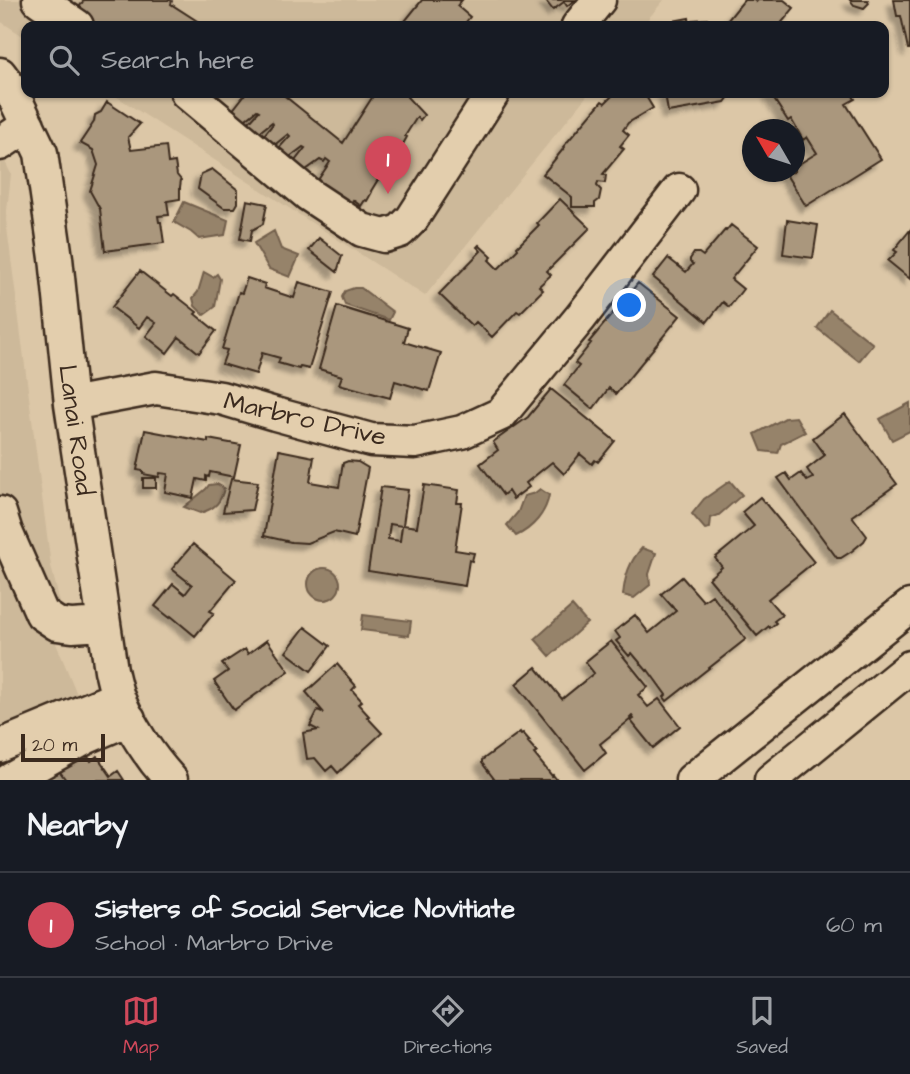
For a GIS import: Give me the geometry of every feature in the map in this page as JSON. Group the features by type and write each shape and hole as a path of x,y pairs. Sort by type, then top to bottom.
{"street":[{"path":"39,0 70,21"},
{"path":"582,21 599,0"},
{"name":"Lanai Road","path":"0,74 9,86 41,153 56,258 71,404 111,670 124,708 154,761 171,780"},
{"path":"193,98 309,195 362,230 384,236 400,232 412,219 490,98"},
{"path":"0,144 28,125"},
{"name":"Marbro Drive","path":"71,404 156,388 222,398 372,440 415,442 462,432 501,414 581,317 679,190"},
{"path":"0,513 42,614 57,624 103,624"},
{"path":"692,780 910,606"},
{"path":"771,780 902,674 862,643"},
{"path":"0,746 124,708"},
{"path":"10,780 87,737 124,708"}],"shaded area":[{"path":"0,0 664,0 646,21 21,21 21,35 0,21"},
{"path":"119,98 585,98 425,296"},
{"path":"0,151 11,174 6,220 51,566 61,607 55,641 89,723 0,762"},
{"path":"184,202 228,220 225,235 199,239 174,222"},
{"path":"274,231 281,249 299,256 290,277 269,269 254,243"},
{"path":"204,272 213,277 217,274 220,279 215,307 204,315 195,306 193,298 198,292"},
{"path":"361,288 393,312 389,320 345,305 342,297 345,291"},
{"path":"830,310 873,344 859,361 817,328"},
{"path":"910,403 910,431 892,440 880,419"},
{"path":"796,417 805,432 781,444 778,453 762,451 755,434 785,418"},
{"path":"730,481 742,495 719,515 711,518 710,528 705,529 692,514 704,499"},
{"path":"217,484 224,488 219,501 213,507 200,513 184,507 209,485"},
{"path":"540,489 549,495 542,514 528,529 516,536 507,525 518,512 524,496"},
{"path":"642,548 656,553 649,574 650,585 634,598 623,595 628,570"},
{"path":"324,568 335,573 340,584 335,595 324,600 313,595 308,584 313,573"},
{"path":"572,606 587,623 550,656 535,639"},
{"path":"363,615 411,621 409,636 361,630"}],"building":[{"path":"84,0 170,0 171,4 197,21 83,21 74,15"},
{"path":"422,0 462,0 457,6 470,17 467,21 405,21"},
{"path":"545,0 575,0 567,6 564,2 553,10"},
{"path":"744,0 784,0 794,8 783,21 727,21"},
{"path":"850,0 868,0 869,3 864,8 854,5"},
{"path":"894,0 910,0 910,49 901,16 897,16"},
{"path":"242,98 287,98 343,143 372,98 408,98 424,115 420,120 417,117 402,146 399,144 388,163 391,165 385,174 382,173 367,201 361,206 353,200 350,205 316,183 330,162 326,159 303,172 295,161 305,148 287,159 279,148 290,136 288,134 272,147 264,135 272,122 257,134 248,123 259,111 241,123 232,111"},
{"path":"610,98 647,98 653,108 628,123 623,130 629,135 620,146 624,149 603,174 606,175 605,183 598,182 597,186 601,190 595,207 572,207 572,197 543,174 602,101 605,103"},
{"path":"666,98 728,98 725,102 668,112"},
{"path":"773,98 854,98 846,104 881,159 806,206 791,182 805,182 805,160 817,153 807,137 805,138 805,119 787,119"},
{"path":"107,102 140,124 128,137 131,150 166,146 168,163 175,162 177,175 181,180 180,199 167,201 169,215 158,216 164,243 105,251 100,209 90,191 98,165 93,150 80,143 94,122 95,115 101,112"},
{"path":"212,169 238,190 238,203 235,208 224,208 198,189 201,174"},
{"path":"560,199 590,228 547,271 551,275 539,286 543,290 520,313 517,311 492,337 476,322 472,326 439,294 481,251 477,247 479,245 492,257 489,260 498,269"},
{"path":"247,200 267,204 263,224 252,230 250,241 240,239"},
{"path":"787,220 818,225 813,258 783,254"},
{"path":"731,225 758,246 731,279 743,289 729,307 723,302 707,322 653,277 668,258 686,272 693,264 690,259 694,253 703,256"},
{"path":"910,230 910,279 888,261 897,252 894,250"},
{"path":"319,238 342,256 337,272 309,250"},
{"path":"140,271 197,312 195,314 216,331 199,353 179,337 167,353 146,336 156,323 147,317 139,328 112,307"},
{"path":"247,278 265,284 264,288 294,298 299,282 333,292 309,369 278,363 280,358 262,353 256,374 222,364 227,350 222,349 239,292 242,293"},
{"path":"638,283 680,316 616,394 609,388 593,409 564,385 579,366 575,363 591,343 589,342"},
{"path":"337,306 408,328 404,342 441,353 429,391 395,381 390,398 339,384 342,376 319,369"},
{"path":"551,389 615,441 598,462 595,460 592,464 580,454 564,474 552,462 526,483 529,487 513,499 508,491 503,495 480,464 498,450 493,442 528,417"},
{"path":"845,414 897,484 852,516 867,536 852,551 837,558 778,478 786,473 791,480 801,473 807,481 813,478 807,469 825,455 813,438"},
{"path":"145,430 208,442 208,439 241,445 234,477 210,472 206,481 197,479 193,498 165,492 168,474 160,473 159,477 137,470"},
{"path":"279,450 314,457 310,482 339,487 343,463 358,462 368,468 355,537 334,532 307,543 264,536"},
{"path":"143,478 156,478 156,488 143,488"},
{"path":"231,479 258,482 252,510 223,512"},
{"path":"424,485 459,490 457,503 462,503 455,550 474,553 472,561 469,560 465,586 368,571 381,487 408,490 403,525 417,527","holes":["390,524 402,526 400,541 388,539"]},
{"path":"760,497 814,562 768,599 782,615 774,621 776,623 757,636 709,578 722,567 715,558 754,526 742,512"},
{"path":"193,544 236,580 210,611 214,613 195,636 155,606 173,584 185,594 192,585 172,569"},
{"path":"682,577 703,601 712,595 746,639 667,701 664,697 666,695 648,670 632,653 629,656 616,641 620,638 615,631 635,615 649,633 676,611 661,594"},
{"path":"305,627 330,646 311,671 286,652"},
{"path":"267,640 289,671 234,710 214,681 228,671 222,664 245,649 248,654"},
{"path":"611,641 648,687 638,695 648,707 659,699 680,726 653,748 631,721 634,719 632,716 600,744 606,753 585,770 516,684 536,667 562,699 594,673 585,662"},
{"path":"337,664 356,686 352,690 362,701 358,704 382,733 338,773 332,766 326,771 315,758 307,759 303,733 318,730 310,726 318,710 324,713 306,692"},
{"path":"520,732 530,741 528,742 537,752 534,754 557,780 495,780 482,760"},
{"path":"80,746 91,761 97,756 111,776 118,771 124,780 66,780 55,765"}],"place":[{"name":"Sisters of Social Service Novitiate","path":"388,194"}]}
